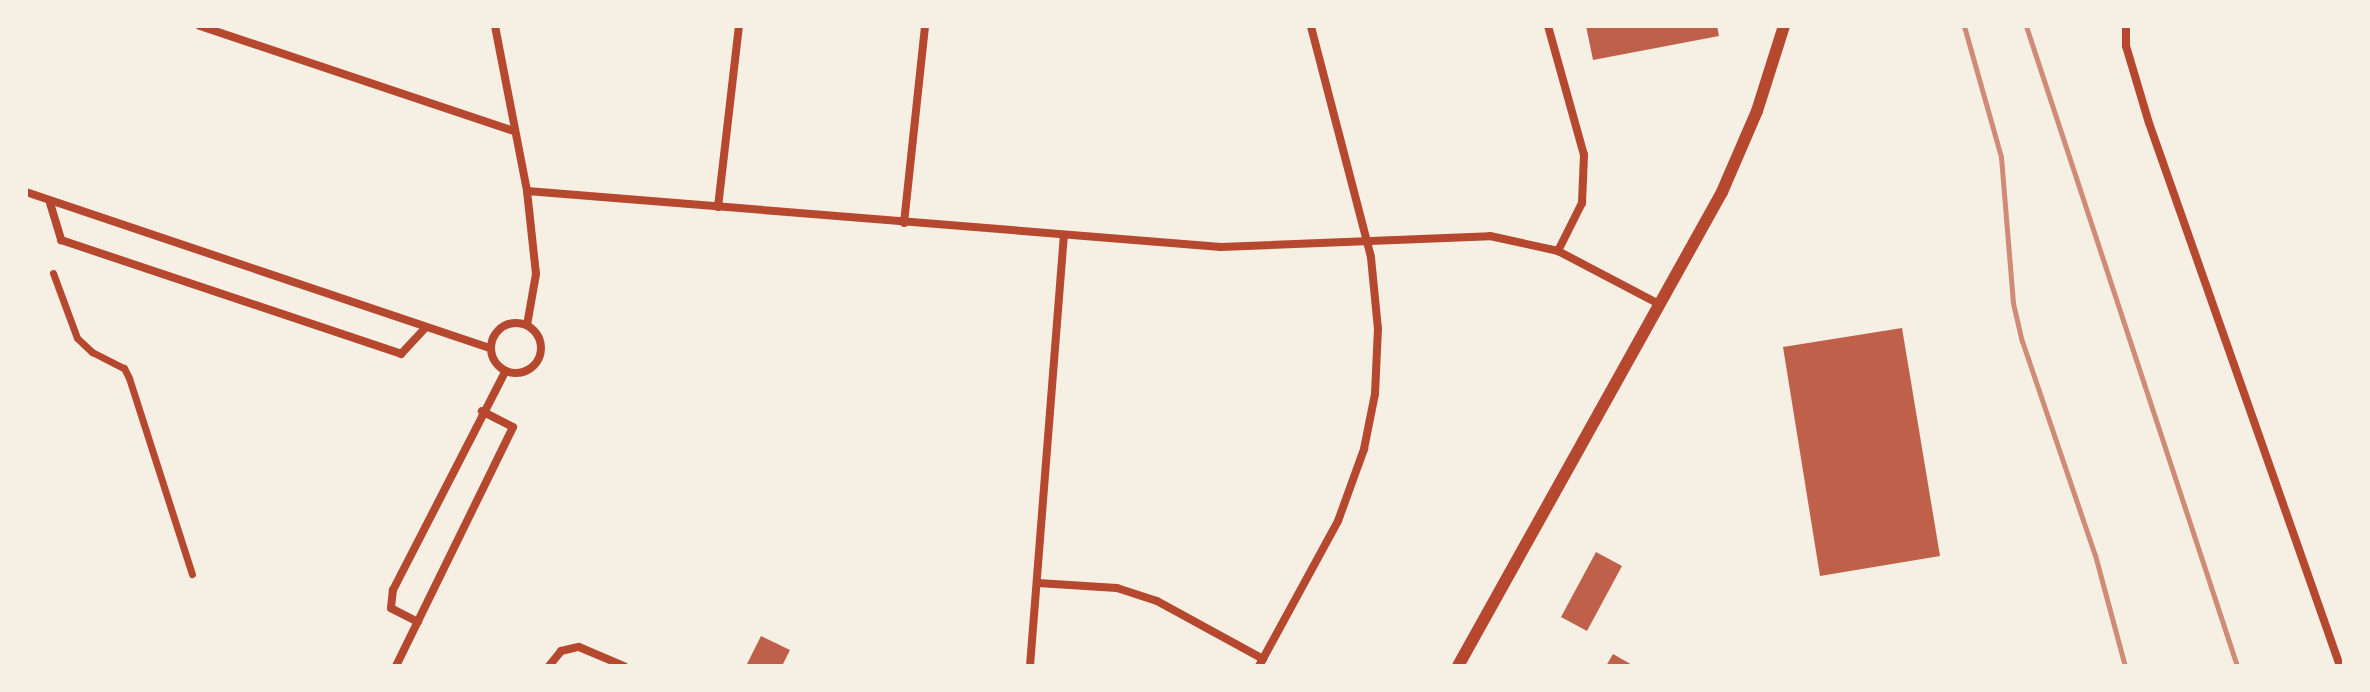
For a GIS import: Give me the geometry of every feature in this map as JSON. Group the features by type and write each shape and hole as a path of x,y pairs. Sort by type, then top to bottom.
{"street":[{"path":"200,26 513,131"},
{"path":"495,26 527,191 536,274 527,325"},
{"path":"718,207 739,26"},
{"path":"904,223 925,26"},
{"path":"1038,583 1117,588 1157,601 1261,662 1323,552 1364,449 1375,394 1378,329 1367,238 1311,26"},
{"path":"1548,26 1584,155 1586,180 1582,203 1558,251"},
{"path":"1458,666 1739,155 1784,26"},
{"path":"2126,26 2126,46 2149,123 2340,666"},
{"path":"527,191 1064,237 1221,247 1367,238 1490,236 1558,251 1659,304"},
{"path":"26,192 50,203 424,329 490,348"},
{"path":"50,203 61,240 401,354 424,329"},
{"path":"1030,666 1064,237"},
{"path":"53,273 77,338 92,352 124,368 129,378 192,574"},
{"path":"527,325 539,338 540,355 531,369 505,372 494,362 490,348 502,327 527,325"},
{"path":"418,622 391,608 393,590 482,411 505,372"},
{"path":"396,666 513,427 482,411"},
{"path":"549,666 561,651 579,647 624,666"}],"building":[{"path":"1586,26 1717,26 1719,36 1593,60"},
{"path":"1902,328 1940,556 1820,576 1783,347"},
{"path":"1596,552 1622,566 1587,631 1561,617"},
{"path":"761,636 790,650 782,666 746,666"},
{"path":"1613,654 1634,666 1606,666"}],"railway":[{"path":"1964,26 2001,157 2013,303 2022,341 2095,555 2125,666"},
{"path":"2026,26 2237,666"}]}
